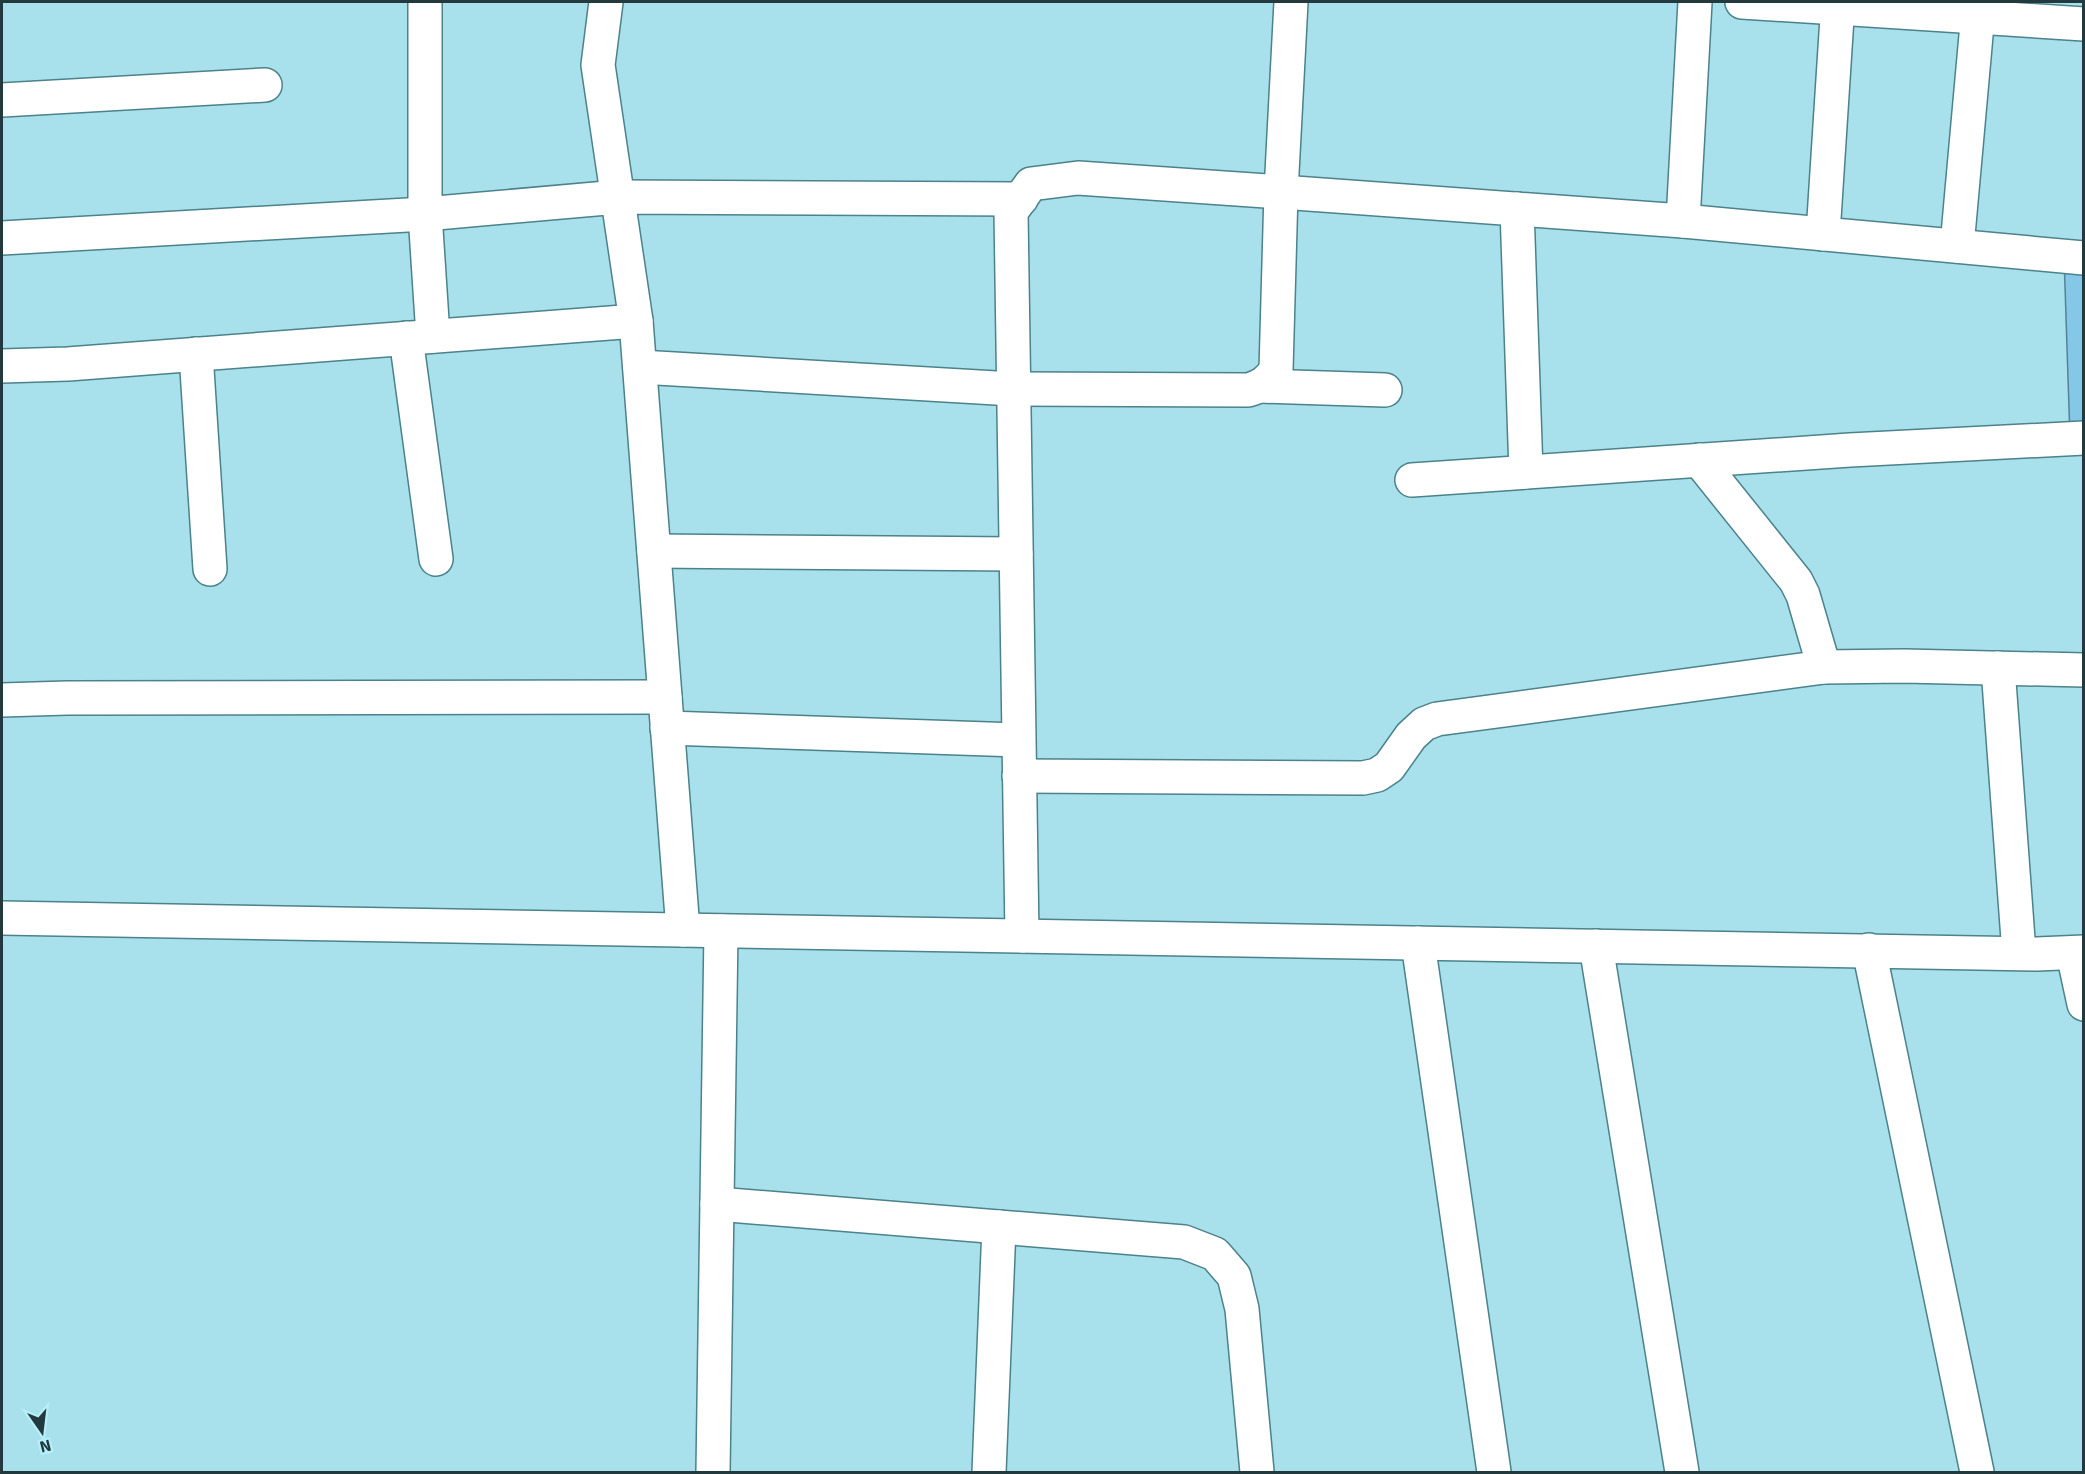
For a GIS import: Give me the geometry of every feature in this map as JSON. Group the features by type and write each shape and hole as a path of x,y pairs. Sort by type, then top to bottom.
{"street":[{"path":"425,2 425,214 419,337 436,558"},
{"path":"606,2 598,65 636,321 683,930"},
{"path":"1260,387 1269,381 1276,370 1281,192 1291,2"},
{"path":"1683,221 1695,2"},
{"path":"1742,2 1979,9 2084,24"},
{"path":"1823,234 1838,4"},
{"path":"1957,246 1979,9"},
{"path":"2,100 265,85"},
{"path":"1022,936 1011,212 1031,184 1078,178 1281,192 1683,221 2084,258"},
{"path":"2,238 425,214 618,197 1021,199"},
{"path":"1517,209 1526,472"},
{"path":"2,366 68,364 636,321"},
{"path":"196,354 210,569"},
{"path":"640,367 1013,389 1248,390 1260,387 1385,390"},
{"path":"1412,480 1850,450 2084,438"},
{"path":"1699,460 1796,581 1803,595 1824,667"},
{"path":"654,551 1016,554"},
{"path":"1019,776 1363,778 1377,775 1389,767 1411,736 1425,724 1437,719 1824,667 2084,670"},
{"path":"1998,668 2019,953"},
{"path":"2,700 67,698 666,713 1018,740"},
{"path":"2,918 2078,953 2084,1004"},
{"path":"713,1473 721,931"},
{"path":"1418,943 1494,1473"},
{"path":"1596,946 1682,1473"},
{"path":"1869,950 1977,1473"},
{"path":"717,1204 1184,1242 1215,1254 1234,1276 1242,1309 1257,1473"},
{"path":"989,1473 999,1227"}],"building":[{"path":"2064,256 2084,258 2084,438 2070,438"}]}
